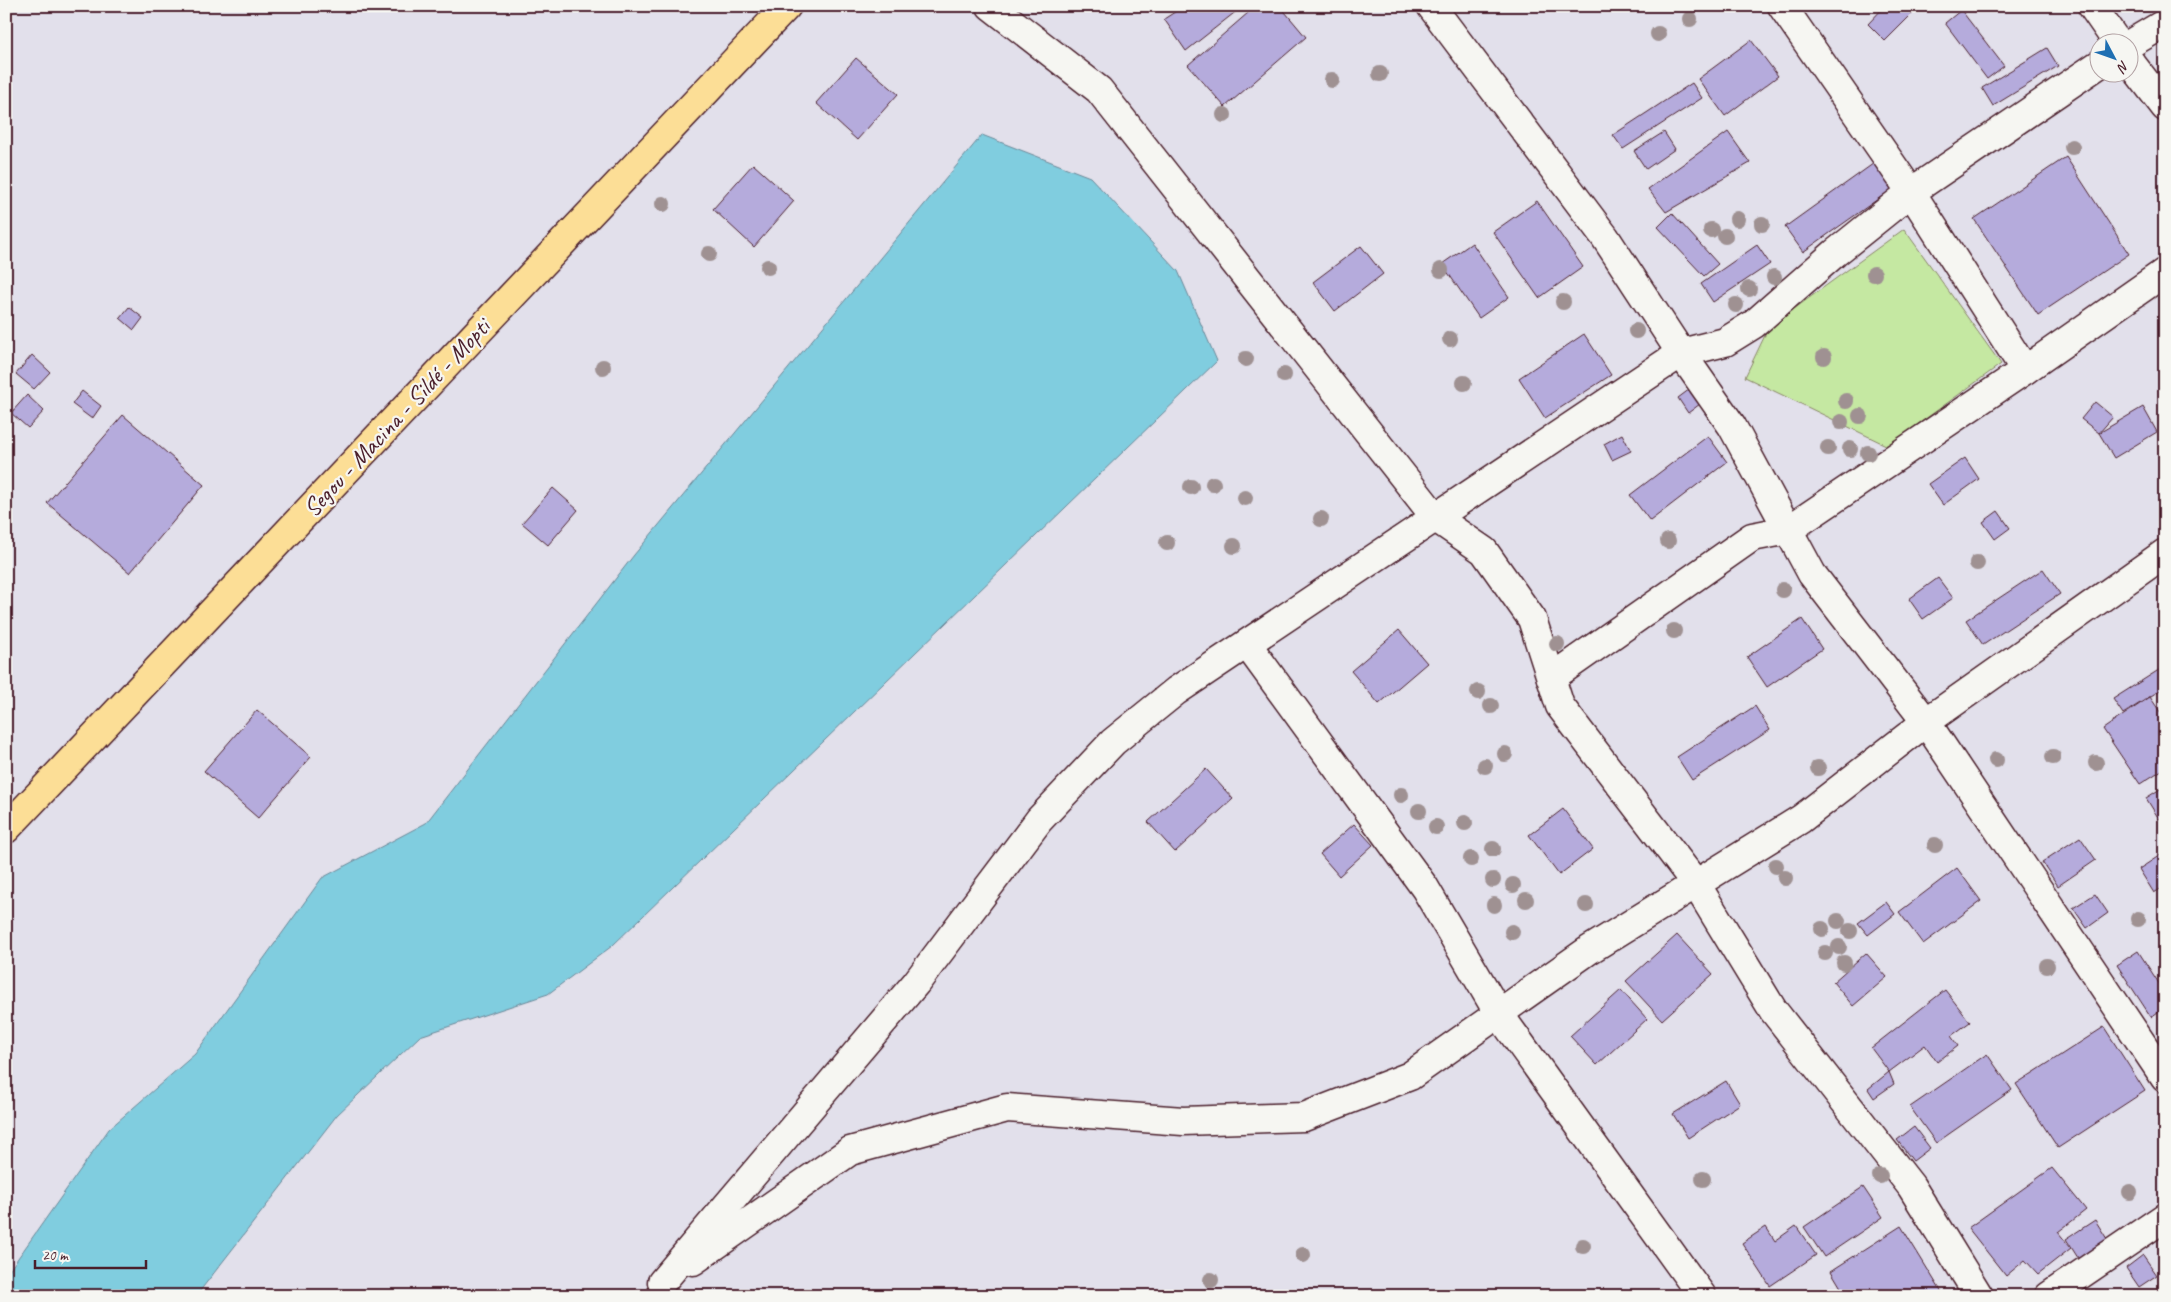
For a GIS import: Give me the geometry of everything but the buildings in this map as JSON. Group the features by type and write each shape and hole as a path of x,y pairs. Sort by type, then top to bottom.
{"main road":[{"name":"Segou - Macina - Sildé - Mopti","path":"6,829 786,6"}],"street":[{"path":"991,6 1099,90 1436,518 1484,551 1532,619 1560,706 1696,884 1774,1010 1911,1186 1979,1296"},
{"path":"1431,6 1605,237 1681,353 1732,426 1812,574 1926,722 2165,1078"},
{"path":"1782,6 1911,192 2025,370"},
{"path":"2092,6 2110,32"},
{"path":"2138,39 2165,23"},
{"path":"656,1289 916,983 1038,820 1113,742 1176,691 1681,353 1725,342 1754,324 1835,253 1911,192 2088,72"},
{"path":"2138,72 2165,108"},
{"path":"1551,678 1752,537 1788,530 2025,370 2165,272"},
{"path":"656,1289 850,1151 1007,1108 1183,1121 1304,1117 1410,1076 1589,950 1801,819 1926,722 2165,553"},
{"path":"1247,644 1425,888 1499,1014 1702,1296"},
{"path":"2049,1296 2165,1216"}],"green space":[{"path":"1904,229 2001,364 1888,446 1745,377 1769,327"}],"water":[{"path":"982,135 1090,177 1178,271 1217,361 612,946 548,994 420,1036 337,1115 196,1296 29,1296 6,1285 6,1275 109,1129 195,1054 322,878 426,823 634,555"}]}
